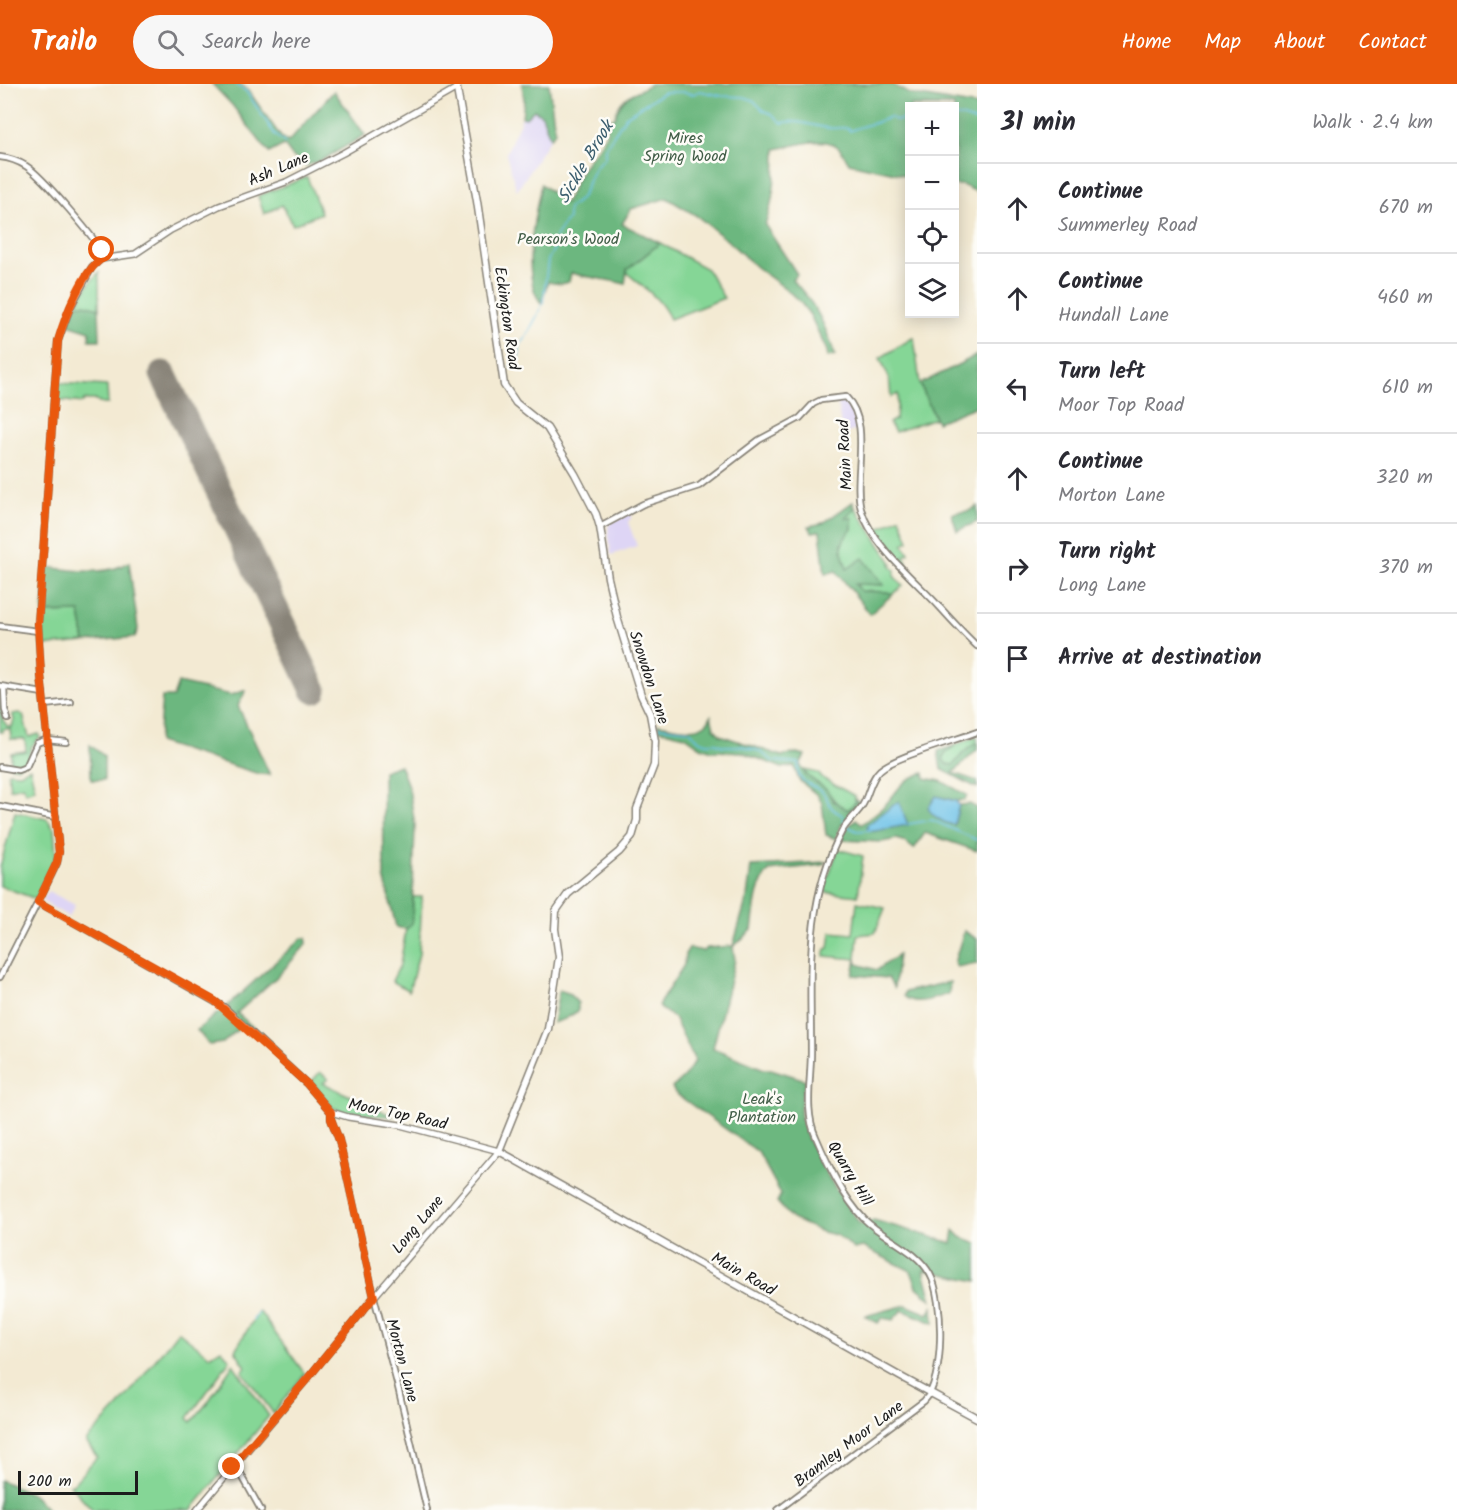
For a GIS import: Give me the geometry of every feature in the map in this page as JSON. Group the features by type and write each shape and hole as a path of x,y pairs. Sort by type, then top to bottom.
{"main road":[{"name":"Eckington Road","path":"457,86 477,201 504,385 516,403 547,428 580,483 600,526"},
{"name":"Snowdon Lane","path":"499,1151 548,1029 559,957 555,929 556,911 567,894 619,852 632,837 637,820 637,809 654,765 654,729 616,617 600,526"},
{"name":"Main Road","path":"499,1151 977,1418"}],"street":[{"name":"Ash Lane","path":"105,257 135,254 179,225 219,206 286,182 335,157 457,86"},
{"path":"0,157 16,161 31,170 88,233 105,257 97,262 85,279 70,308 58,341 38,631 59,859 0,977"},
{"name":"Main Road","path":"600,526 643,504 699,486 759,440 800,418 813,404 821,400 846,397 853,404 858,422 859,496 865,519 894,561 977,646"},
{"path":"0,626 38,631"},
{"path":"8,719 2,686 43,693"},
{"path":"44,705 72,702"},
{"name":"Quarry Hill","path":"930,1393 938,1361 940,1333 939,1303 930,1273 919,1261 864,1219 814,1135 809,1113 811,930 820,887 846,825 864,803 880,770 977,732"},
{"path":"0,767 18,770 26,766 37,743 48,740 66,742"},
{"path":"0,806 56,817"},
{"name":"Moor Top Road","path":"38,902 215,1001 306,1083 331,1112 348,1118 400,1125 499,1151"},
{"name":"Morton Lane","path":"331,1112 427,1510"},
{"name":"Long Lane","path":"196,1510 499,1151"},
{"name":"Bramley Moor Lane","path":"778,1510 924,1401 930,1393"},
{"path":"240,1458 241,1474"},
{"path":"232,1467 241,1474 261,1510"}],"shaded area":[{"path":"534,110 542,115 550,138 517,191 506,154 522,117 526,118"},
{"path":"837,399 846,399 849,403 857,430 842,434"},
{"path":"630,513 632,517 628,522 637,546 611,555 609,524"},
{"path":"48,891 75,905 69,917 42,901"}],"green space":[{"path":"212,84 240,84 248,90 281,137 288,142 334,91 365,135 324,159 306,166 292,156 284,145 269,153 232,105"},
{"path":"522,84 549,84 555,132 550,138 542,115 534,110 526,118 522,117 524,100"},
{"path":"651,84 892,84 909,94 954,102 905,102 905,175 849,163 838,147 824,142 808,142 776,149 774,187 765,225 797,274 792,280 814,306 835,355 828,357 810,315 801,303 697,216 667,198 631,209 622,224 660,243 627,270 625,284 571,273 569,282 561,284 548,282 541,303 531,278 530,262 541,184 565,203 584,166 601,143 609,120 615,117 620,104 628,96"},
{"path":"959,103 977,106 977,192 959,185"},
{"path":"307,177 321,213 293,225 282,205 264,214 258,196"},
{"path":"660,243 707,269 724,298 670,319 657,300 628,274 627,270"},
{"path":"99,272 99,308 84,304 77,305 88,285"},
{"path":"84,304 99,308 100,340 89,340 90,331 68,324 77,305"},
{"path":"914,337 920,384 935,418 895,432 889,423 896,419 898,394 891,397 889,378 880,358"},
{"path":"977,355 977,406 937,422 920,384"},
{"path":"58,383 107,386 108,404 95,400 84,400 83,403 57,400"},
{"path":"853,502 855,507 846,518 852,518 852,529 842,543 847,569 863,558 884,585 855,584 861,591 893,594 870,614 836,571 825,574 820,531 812,532 809,526 823,523"},
{"path":"977,506 977,522 957,531 952,515 969,511"},
{"path":"855,507 892,563 890,564 895,570 894,576 903,586 893,594 861,591 855,583 883,585 847,569 842,543 852,529 847,516"},
{"path":"900,517 909,541 903,544 909,553 904,556 907,562 903,565 877,530"},
{"path":"129,562 138,629 135,637 85,642 80,612 43,613 46,567 99,571 120,567"},
{"path":"80,612 85,642 42,646 43,613"},
{"path":"178,683 231,695 246,690 238,706 270,775 259,774 158,742 162,697 173,697"},
{"path":"0,692 3,720 7,726 12,727 14,719 12,714 19,713 23,715 29,737 39,734 40,737 31,747 28,760 18,767 11,767 11,753 26,751 25,739 11,739 10,729 3,729 3,732 0,732"},
{"path":"711,716 714,728 720,735 782,756 797,753 805,755 800,765 806,775 827,790 833,801 848,810 855,803 855,799 861,803 841,826 836,839 826,835 822,803 817,795 799,780 794,766 782,768 742,752 712,751 701,747 685,736 659,730 658,724 695,728 702,726"},
{"path":"977,737 977,742 953,765 946,764 943,759 948,751"},
{"path":"977,742 977,750 953,773 977,781 977,788 941,769 938,751 956,745 945,753 943,759 946,764 953,765"},
{"path":"90,745 104,756 104,780 91,780"},
{"path":"400,765 409,789 415,825 412,923 406,929 396,927 384,876 383,771"},
{"path":"30,768 35,789 25,792 23,786 10,789 8,772 20,773"},
{"path":"804,770 818,773 822,778 855,796 855,803 848,810 841,806"},
{"path":"924,773 925,778 941,781 967,795 965,800 956,801 946,798 954,825 959,805 970,804 977,808 977,851 925,833 914,849 897,839 882,842 840,840 845,830 856,819 862,824 884,806 905,782"},
{"path":"15,812 47,819 54,829 56,857 36,899 0,886 0,867"},
{"path":"838,849 863,856 858,896 823,892"},
{"name":"Leak's Plantation","path":"826,862 823,865 769,871 764,877 756,899 752,930 733,947 735,960 713,1048 764,1069 806,1080 800,1107 804,1130 817,1158 860,1224 874,1220 952,1243 954,1230 961,1237 977,1243 977,1281 924,1270 932,1300 917,1287 911,1271 863,1247 854,1249 836,1235 822,1232 792,1219 777,1202 781,1194 758,1152 675,1093 672,1088 684,1077 695,1061 674,1018 660,1008 659,1004 684,965 685,954 689,948 703,951 707,948 733,946 747,897 751,866"},
{"path":"413,897 422,897 419,954 409,991 392,981 400,965 406,929 412,923"},
{"path":"857,902 885,908 875,933 858,935 856,959 824,956 826,949 829,948 831,932 853,934"},
{"path":"964,931 977,939 977,963 957,967 954,963"},
{"path":"302,938 306,938 307,942 304,947 279,975 237,1013 262,1035 260,1037 244,1024 223,1043 209,1045 197,1030 218,1013 229,1008 227,1006"},
{"path":"898,955 894,988 888,978 853,975 856,959 857,964 877,970"},
{"path":"950,982 949,994 938,998 914,1001 904,996 905,992"},
{"path":"559,990 568,993 578,1003 578,1011 553,1023"},
{"path":"320,1072 328,1079 323,1083 394,1117 345,1112 333,1108 311,1082"},
{"path":"906,1305 928,1314 933,1307 934,1323 902,1310 893,1320 882,1318 878,1323 865,1316"},
{"path":"259,1311 305,1374 273,1413 242,1371 246,1367 235,1350"},
{"path":"178,1331 210,1356 221,1349 230,1360 188,1418 191,1422 208,1402 233,1364 269,1416 191,1510 93,1510 70,1485 97,1457 86,1441 120,1405"},
{"path":"0,1480 32,1494 48,1510 0,1510"}],"water":[{"path":"936,796 956,801 959,805 954,825 939,819 928,808"},
{"path":"899,801 908,825 875,831 867,828 867,825"}],"waterway":[{"path":"235,84 246,91 276,136 285,143"},
{"name":"Sickle Brook","path":"510,367 519,357 520,345 543,302 548,260 555,247 556,237 568,219 568,208 580,199 595,167 605,158 605,148 626,116 664,92 693,94 700,91 722,96 744,97 753,100 782,123 800,122 828,128 848,128 850,131 889,117 898,121 905,118"},
{"name":"Sickle Brook","path":"959,117 977,122"},
{"path":"658,727 689,730 699,740 707,743 742,746 759,751 773,761 799,763 799,776 802,780 820,790 832,808 843,816 844,822"},
{"path":"908,824 932,820 977,840"},
{"path":"847,826 857,831 871,830"},
{"path":"253,1320 259,1312"}],"runway":[{"path":"163,374 314,690"}],"route":[{"path":"102,250 105,257 97,262 85,279 70,308 58,341 38,624 59,859 38,902 224,1007 306,1083 331,1112 374,1297 232,1467"}],"park label":[{"name":"Mires Spring Wood","path":"685,146"},
{"name":"Pearson's Wood","path":"568,238"}]}
